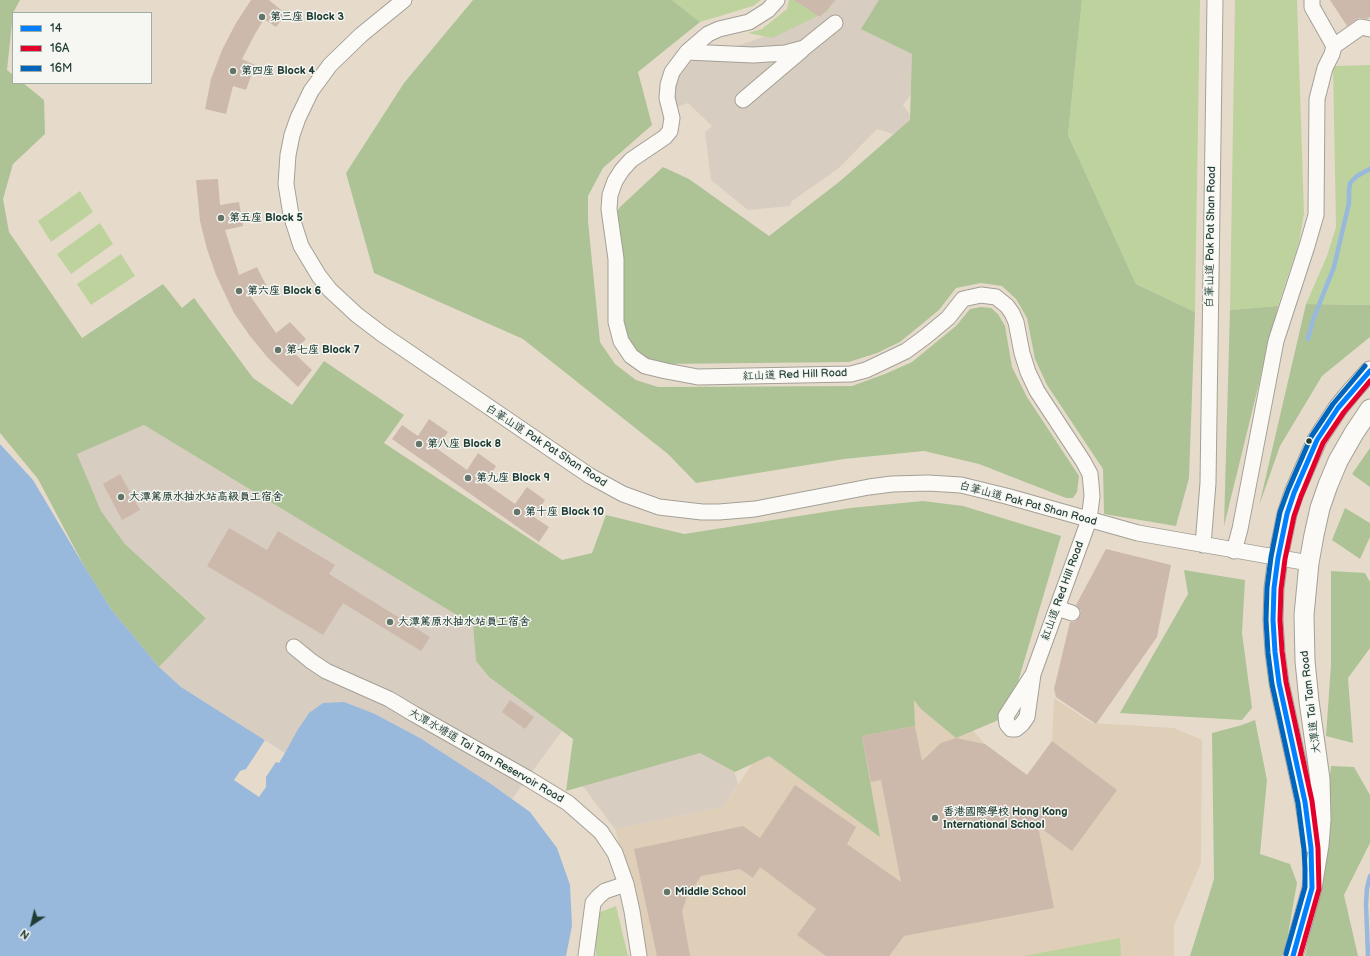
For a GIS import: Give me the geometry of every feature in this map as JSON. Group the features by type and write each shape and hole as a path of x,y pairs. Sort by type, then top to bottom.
{"main road":[{"name":"大潭道 Tai Tam Road","path":"1312,888 1311,848 1305,802 1279,683 1275,652 1273,620 1274,588 1278,558 1294,493 1317,440 1338,408 1370,371"},
{"name":"大潭道 Tai Tam Road","path":"1293,956 1312,888 1319,845 1321,796 1319,766 1309,701 1305,661 1304,615 1309,563 1320,508 1328,485 1338,460 1354,432 1370,409"}],"street":[{"name":"白筆山道 Pak Pat Shan Road","path":"404,0 361,34 343,51 321,76 311,91 298,118 292,135 286,177 288,198 295,229 301,246 319,276 339,299 357,315 382,334 572,465 617,491 659,508 702,512 732,511 773,506 869,487 892,484 928,483 960,485 1006,496 1138,533 1309,563"},
{"name":"紅山道 Red Hill Road","path":"777,0 768,10 749,22 719,29 708,34 687,52 672,72 668,85 667,98 672,118 670,131 665,137 636,156 626,165 615,181 610,194 609,209 616,265 616,322 621,341 631,356 650,368 698,377 851,374 866,370 906,352 948,318 962,299 981,295 996,297 1007,306 1016,322 1024,362 1037,391 1090,474 1092,496 1089,520 1033,674"},
{"name":"白筆山道 Pak Pat Shan Road","path":"1203,545 1208,484 1215,0"},
{"path":"1312,0 1312,8 1334,46"},
{"path":"743,100 835,23"},
{"path":"1234,550 1240,529 1276,341 1316,215 1317,99 1325,68 1334,46 1361,27 1370,29"},
{"path":"687,52 768,54 785,53 804,48"},
{"path":"1057,608 1072,613"},
{"name":"大潭水塘道 Tai Tam Reservoir Road","path":"294,647 326,671 389,699 527,778 568,803 601,832 615,853 626,884 639,956"},
{"path":"586,956 594,903 605,891 626,884"}],"shaded area":[{"path":"836,0 932,0 932,66 903,105 916,123 899,136 877,129 839,168 792,201 790,206 748,210 711,180 705,132 712,126 688,103 677,107 674,96 674,87 683,69 689,62 769,35 798,3 820,17"},
{"path":"144,425 473,625 476,661 489,677 562,731 512,799 420,738 375,714 285,753 181,687 159,667 206,617 125,544 101,511 77,454"},
{"name":"香港國際學校 Hong Kong International School","path":"915,691 950,704 985,744 1027,775 1052,741 1054,698 1092,723 1174,728 1202,740 1201,863 1174,926 1174,956 644,956 636,907 615,829 723,807 776,728"},
{"path":"725,737 738,784 723,807 615,829 578,780"}],"green space":[{"path":"0,0 20,0 14,12 12,12 7,70 12,74 12,84 24,84 44,100 45,134 13,164 3,199 9,232 82,338 163,284 182,308 194,298 253,378 292,405 324,361 404,415 384,443 562,560 592,553 606,515 684,534 850,508 923,501 963,506 1061,536 1008,716 956,738 921,709 914,700 915,726 862,736 880,837 769,756 735,772 700,753 566,791 573,739 489,677 476,661 473,625 144,425 77,454 101,511 125,544 206,618 159,667 111,609 84,566 38,479 0,433"},
{"path":"473,0 672,0 700,22 638,72 652,125 603,168 588,196 588,221 600,342 615,364 636,380 658,387 852,386 912,362 956,326 970,309 981,307 991,308 998,314 1005,326 1012,367 1027,397 1079,476 1077,492 1073,498 1066,498 979,464 924,451 844,459 696,483 668,454 523,339 374,273 346,173 404,83"},
{"path":"672,0 761,0 753,6 700,22"},
{"path":"789,0 834,0 828,11 772,38 748,33 762,29 787,9"},
{"path":"879,0 1082,0 1068,135 1136,284 1195,312 1189,478 1176,526 1104,514 1103,469 1047,385 1035,359 1027,318 1016,299 1002,286 981,283 956,288 939,310 900,342 877,353 849,362 661,364 647,359 632,348 622,334 611,220 620,207 663,167 689,179 769,236 839,182 910,120 912,54 861,29"},
{"path":"1082,0 1200,0 1195,312 1136,284 1068,135"},
{"path":"1235,0 1297,0 1304,213 1299,242 1278,306 1230,310"},
{"path":"1370,65 1370,305 1306,304 1327,256 1336,227 1333,66"},
{"path":"80,191 93,212 51,242 38,221"},
{"path":"100,223 113,244 71,274 57,254"},
{"path":"121,254 135,276 91,305 77,284"},
{"path":"1306,304 1370,305 1370,337 1322,376 1280,446 1259,506"},
{"path":"1278,306 1224,526 1230,310"},
{"path":"1370,448 1370,487 1352,474"},
{"path":"1345,508 1370,523 1370,537 1360,559 1332,540"},
{"path":"1184,570 1245,580 1242,633 1252,708 1242,720 1120,713 1188,594"},
{"path":"1331,571 1365,573 1370,582 1370,648 1348,678 1353,743 1326,736 1331,665"},
{"path":"1255,720 1267,780 1260,854 1290,864 1297,883 1286,945 1282,956 1190,956 1214,879 1212,733"},
{"path":"1331,766 1354,767 1370,795 1370,843 1344,895 1358,956 1305,956 1319,888"},
{"path":"616,906 628,956 596,956 595,914"},
{"path":"1120,938 1121,956 1024,956"}],"water":[{"path":"0,444 33,480 111,609 159,667 181,687 285,753 309,713 323,703 344,702 375,714 420,738 491,784 530,812 557,848 570,885 572,926 566,956 0,956"}],"pier":[{"path":"265,740 285,753 279,763 276,762 266,777 266,787 259,797 234,780 240,771 246,769"}],"building":[{"name":"第四座 Block 4","path":"251,0 269,0 286,14 276,27 264,19 255,34 242,59 255,65 246,90 233,86 226,114 205,109 211,79 222,50 236,23"},
{"path":"794,0 836,0 820,17"},
{"path":"1330,0 1370,0 1370,17 1367,19 1359,18 1347,26"},
{"path":"218,179 220,205 239,202 243,226 225,230 239,275 257,267 266,285 249,294 276,333 290,322 306,339 293,352 312,370 298,387 268,358 250,336 234,313 216,275 207,249 200,221 196,180"},
{"path":"429,419 448,432 436,448 467,470 478,453 496,466 485,483 515,504 527,487 545,500 534,517 549,527 539,542 392,439 402,425 418,436"},
{"name":"大潭篤原水抽水站高級員工宿舍","path":"120,474 140,510 122,520 103,484"},
{"path":"229,528 267,550 278,531 335,565 329,574 430,637 421,651 343,603 323,635 207,566"},
{"path":"1106,549 1171,565 1157,637 1096,724 1056,697 1054,689 1070,622 1074,622 1080,616 1081,611 1076,605"},
{"path":"510,700 534,717 525,729 502,712"},
{"path":"915,726 922,761 941,743 956,738 985,744 1027,775 1052,741 1117,790 1072,851 1038,826 1054,908 904,936 889,956 826,956 797,935 816,909 760,867 753,878 740,869 701,876 687,897 682,911 690,956 657,956 634,849 743,826 760,838 795,785 856,827 847,844 901,882 881,780 871,782 862,736"}],"waterway":[{"path":"1308,339 1313,320 1334,267 1349,203 1350,183 1357,176 1370,169"},
{"path":"1368,956 1366,904 1367,888 1370,876"}],"transit line":[{"name":"16M","path":"1286,954 1305,887 1305,868 1298,803 1272,684 1268,653 1266,620 1267,588 1271,557 1280,512 1311,437 1333,404 1365,366"},
{"name":"14","path":"1293,956 1312,888 1311,848 1305,802 1279,683 1273,620 1274,588 1278,558 1287,514 1294,493 1317,440 1338,408 1370,371"},
{"name":"16A","path":"1300,956 1319,889 1318,848 1312,801 1286,682 1280,620 1281,589 1285,559 1294,516 1323,443 1344,412 1370,381"}],"place":[{"name":"第三座 Block 3","path":"262,17"},
{"name":"第四座 Block 4","path":"233,71"},
{"name":"第五座 Block 5","path":"221,218"},
{"name":"第六座 Block 6","path":"239,291"},
{"name":"第七座 Block 7","path":"278,350"},
{"name":"第八座 Block 8","path":"419,444"},
{"name":"第九座 Block 9","path":"468,478"},
{"name":"大潭篤原水抽水站高級員工宿舍","path":"121,497"},
{"name":"第十座 Block 10","path":"517,512"},
{"name":"大潭篤原水抽水站員工宿舍","path":"390,622"},
{"name":"香港國際學校 Hong Kong International School","path":"935,818"},
{"name":"Middle School","path":"667,892"}]}
